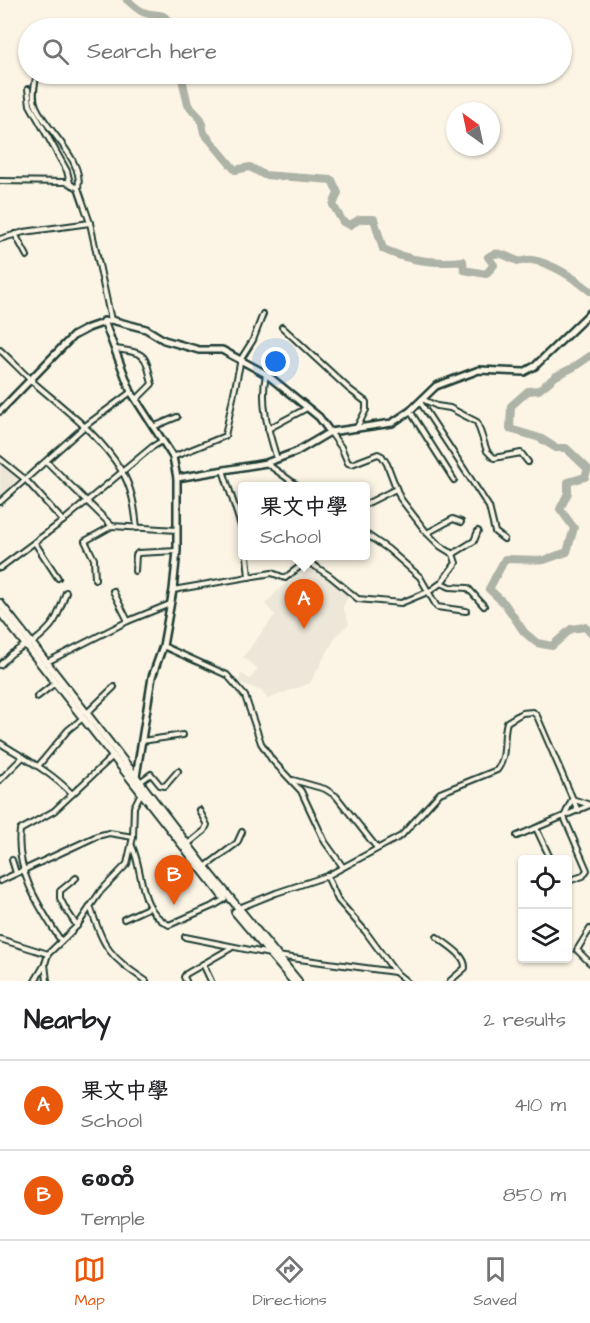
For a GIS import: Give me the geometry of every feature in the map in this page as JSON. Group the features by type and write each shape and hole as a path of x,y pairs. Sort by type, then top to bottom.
{"main road":[{"path":"0,603 55,682 138,779 204,867 298,981"},
{"path":"0,612 3,621 46,662 112,756 293,981"}],"street":[{"path":"35,84 33,94 36,106 73,161 78,176 78,188 90,223 111,320"},
{"path":"28,90 30,105 67,171 70,183"},
{"path":"0,181 70,183 78,188"},
{"path":"0,238 90,223"},
{"path":"15,234 27,256"},
{"path":"173,457 225,436 241,359 253,340 263,314"},
{"path":"177,478 266,463 296,452 330,432 392,423 410,411 436,386 479,370 524,372 535,366 588,314"},
{"path":"0,411 74,336 104,321 111,320 146,329 164,340 199,350 222,350 266,374 319,417 341,447 348,464 378,454 382,456 400,498 427,533 440,546 453,554 456,560 441,583 428,592 401,603 358,598 307,561 285,578 272,573 172,590"},
{"path":"104,321 131,392 173,457 177,478 177,551 172,590 163,646 152,677 138,779 151,774 165,786 177,771"},
{"path":"282,327 366,402 366,410 356,429"},
{"path":"115,349 132,351 146,360 152,384 136,400"},
{"path":"0,350 85,426 122,471 136,510 137,528"},
{"path":"266,374 263,404 277,459"},
{"path":"0,502 85,426 131,392"},
{"path":"421,400 450,408 477,422 487,451 494,458 521,453 528,462"},
{"path":"421,400 489,507 495,532 504,539"},
{"path":"268,429 307,408"},
{"path":"410,411 454,480"},
{"path":"153,427 177,417"},
{"path":"0,568 35,543 162,441"},
{"path":"0,459 26,480 63,521"},
{"path":"47,462 112,526"},
{"path":"266,463 292,482"},
{"path":"223,470 238,508"},
{"path":"370,502 396,489"},
{"path":"427,533 453,519 461,522"},
{"path":"95,579 94,559 85,541 112,526 177,530"},
{"path":"453,554 474,541 478,531"},
{"path":"370,537 420,577 437,607 466,611"},
{"path":"35,543 58,578"},
{"path":"135,571 138,553 177,551"},
{"path":"247,560 249,577"},
{"path":"441,583 450,587 468,588 484,606"},
{"path":"113,591 128,621"},
{"path":"0,665 11,654 49,630 56,621 66,592"},
{"path":"46,662 128,621 170,604"},
{"path":"163,646 227,675 235,683 245,696 261,743 272,760 301,791 325,842 343,867"},
{"path":"37,697 55,682"},
{"path":"39,765 68,730 114,687"},
{"path":"238,909 327,876 401,836 440,793 497,770 502,763 504,730 507,722 522,713 534,712 537,716 578,811"},
{"path":"142,741 183,735"},
{"path":"0,743 39,765 72,794"},
{"path":"61,941 42,911 23,870 20,830 54,811 112,756"},
{"path":"0,780 23,757"},
{"path":"292,780 320,787 336,796 376,848"},
{"path":"35,981 48,954 77,926 100,892 127,864 133,837 134,807 141,793"},
{"path":"572,799 590,805"},
{"path":"572,799 564,817 587,870 583,876 572,879"},
{"path":"517,836 590,805"},
{"path":"187,845 204,831 207,825 199,810"},
{"path":"536,828 548,855"},
{"path":"204,867 237,843 242,832"},
{"path":"0,881 97,836 109,833 133,837"},
{"path":"132,845 137,855 145,898 158,917 169,925 225,899"},
{"path":"12,861 16,873"},
{"path":"327,876 338,900 365,931 395,972 406,981"},
{"path":"76,878 60,891 60,898 77,926"},
{"path":"90,906 102,939 110,953 120,963 144,979"},
{"path":"124,919 150,907"},
{"path":"590,929 577,950 590,963"},
{"path":"437,936 465,962 465,968 450,981"},
{"path":"185,937 279,957 395,972"},
{"path":"0,939 48,954"},
{"path":"186,981 184,977 186,974 232,947"},
{"path":"45,964 47,981"},
{"path":"203,964 211,981"},
{"path":"135,981 144,979"}],"shaded area":[{"path":"0,464 18,478 0,499"},
{"path":"308,565 350,593 343,607 349,624 337,635 310,683 268,699 261,691 239,682 241,673 250,679 258,669 243,657 275,615 265,604 302,566"}],"waterway":[{"path":"127,0 143,12 166,18"},
{"path":"183,84 188,105 201,119 204,133 235,170 250,167 264,175 332,180 338,193 333,205 343,222 350,225 360,219 374,219 383,249 422,261 463,261 464,270 486,274 494,265 488,257 492,255 503,255 518,261 532,260 563,272 590,291"},
{"path":"590,356 556,376 539,390 528,391 511,406 510,429 540,438 556,448 566,448 588,469 585,477 568,482 568,493 560,509 574,528 567,552 544,560 505,559 489,589 505,604 524,632 537,643 552,646 571,629 585,627 590,632"}],"place":[{"name":"果文中學","path":"304,629"},
{"name":"စေတီ","path":"174,905"}]}
